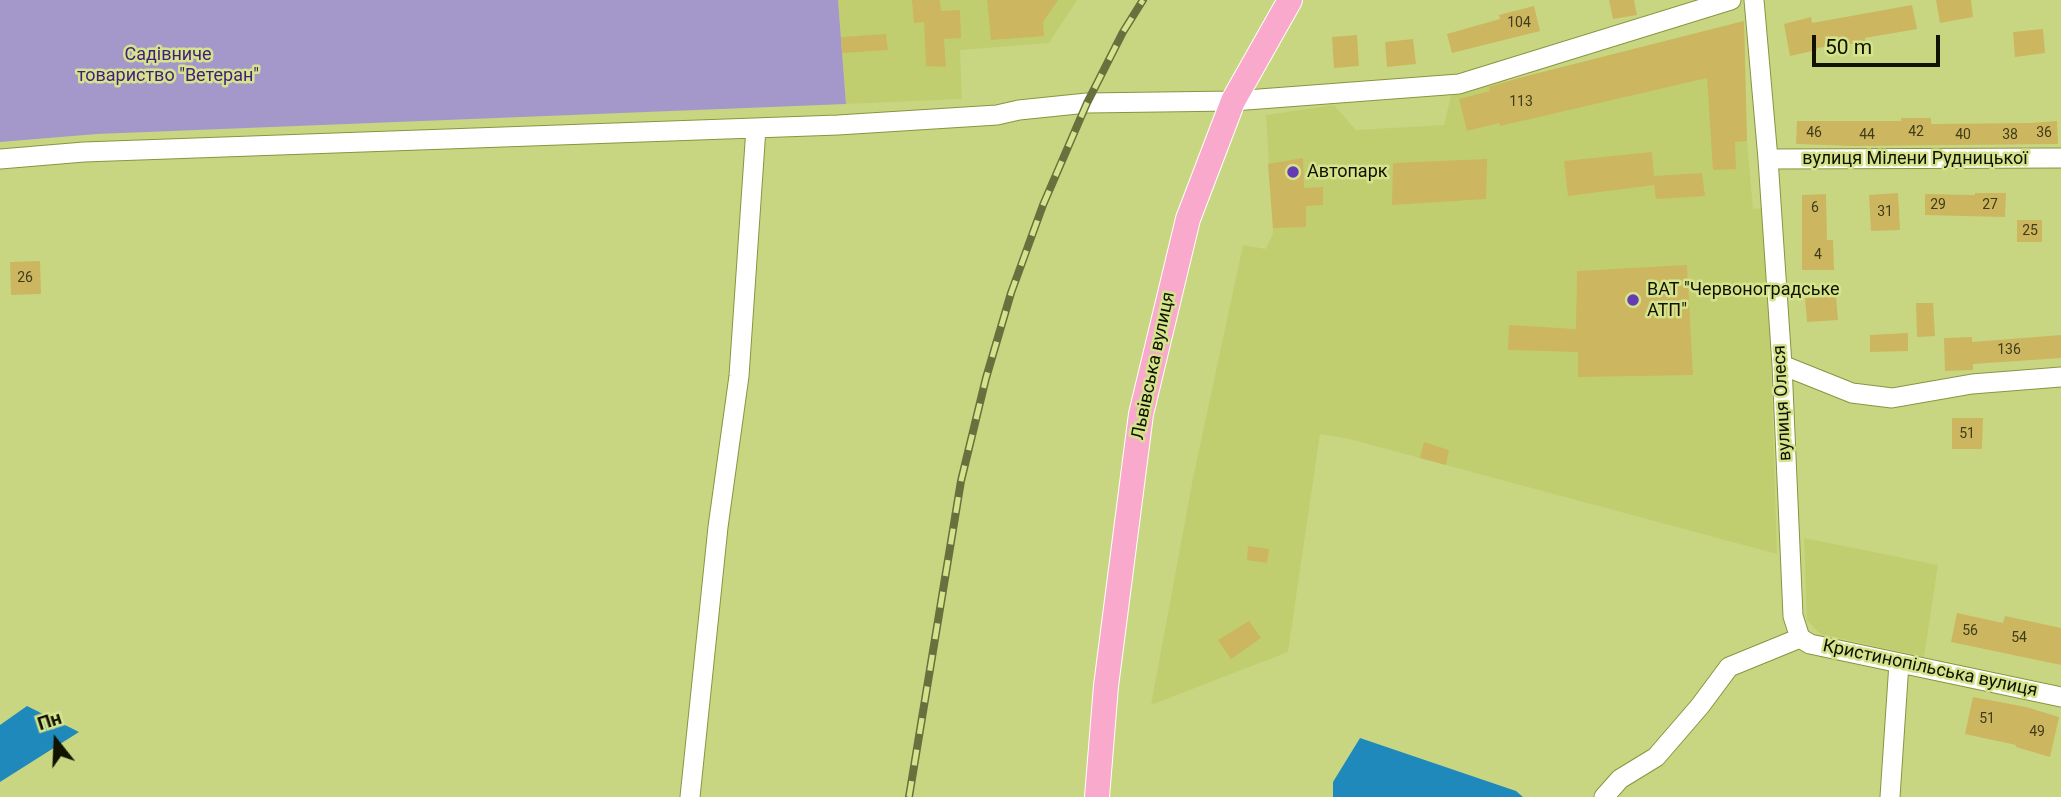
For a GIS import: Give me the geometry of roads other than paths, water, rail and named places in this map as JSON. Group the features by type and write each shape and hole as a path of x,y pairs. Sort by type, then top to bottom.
{"main road":[{"name":"Львівська вулиця","path":"1097,797 1106,686 1141,414 1188,219 1233,101 1290,0"}],"street":[{"path":"0,159 84,152 755,128 997,115 1087,103 1233,101 1459,84 1731,0"},
{"name":"вулиця Олеся","path":"1754,0 1769,159 1782,365 1793,616 1800,638"},
{"path":"690,797 718,527 739,376 755,128"},
{"name":"вулиця Мілени Рудницької","path":"1769,159 2061,158"},
{"path":"1782,365 1852,393 1892,398 1972,384 2061,377"},
{"path":"1604,797 1620,779 1656,757 1729,667 1800,638"},
{"name":"Кристинопільська вулиця","path":"1800,638 1811,644 2061,697"},
{"path":"1890,797 1899,663"}],"water":[{"path":"27,706 79,732 0,782 0,725"},
{"path":"1360,738 1516,791 1523,797 1333,797 1333,782"}],"railway":[{"path":"909,797 961,481 986,378 1011,293 1043,205 1087,103 1123,32 1143,0"}],"place":[{"name":"Автопарк","path":"1293,172"},
{"name":"ВАТ \"Червоноградське АТП\"","path":"1633,300"}],"park label":[{"name":"Садівниче товариство \"Ветеран\"","path":"168,65"}]}
